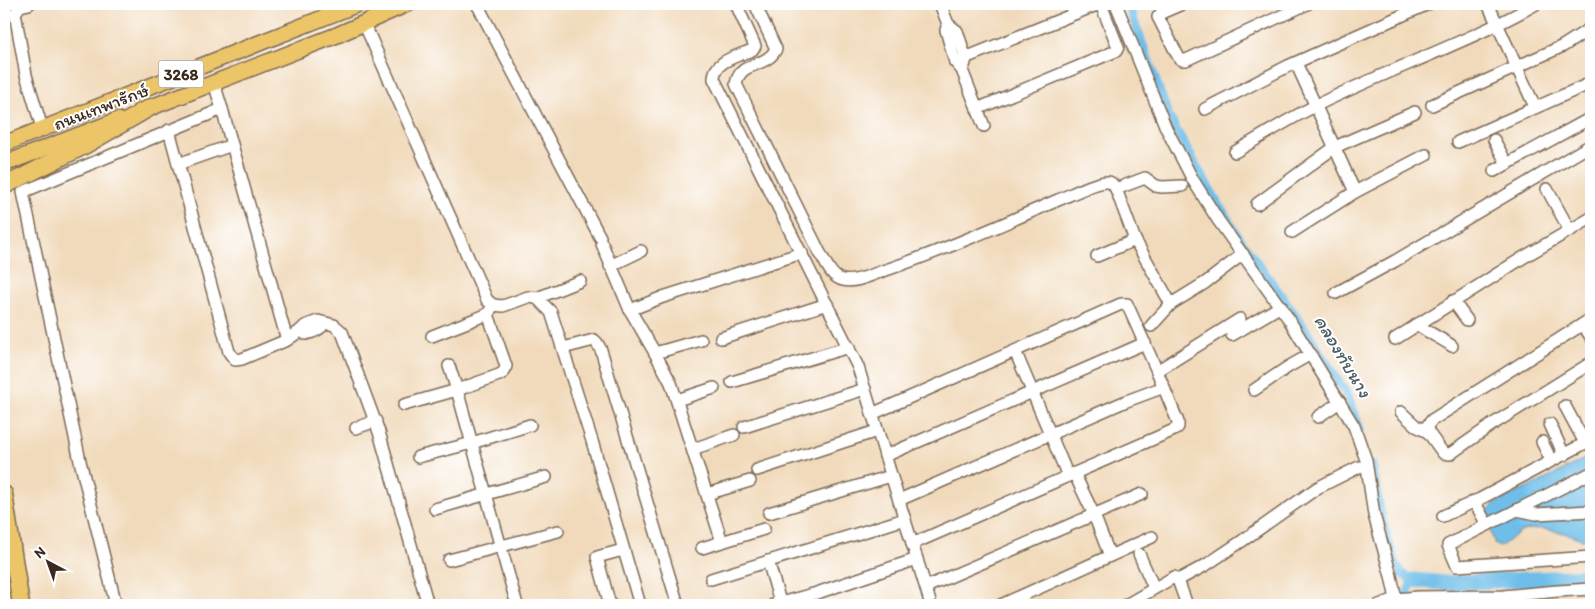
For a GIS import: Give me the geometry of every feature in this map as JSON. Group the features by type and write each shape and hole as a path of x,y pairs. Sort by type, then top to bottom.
{"highway":[{"path":"4,186 84,146 151,107"},
{"path":"4,494 21,605"}],"main road":[{"name":"ถนนเทพารักษ์","path":"4,144 340,7 358,4"},
{"name":"ถนนเทพารักษ์","path":"4,164 214,83 407,4"}],"street":[{"path":"28,4 20,6 15,14 26,75 42,128"},
{"path":"477,4 601,241 630,310 671,383 722,542"},
{"path":"736,4 756,46 752,50 718,66 714,72 714,78 858,367 931,605"},
{"path":"754,4 776,49 766,61 743,70 736,84 819,251 838,279 844,281 858,279 898,266 1092,186 1107,182 1116,189 1136,240 1171,304"},
{"path":"940,4 948,24 946,30 984,126"},
{"path":"961,64 1099,4 1102,7 1118,47 1112,53 977,109"},
{"path":"1116,4 1166,128 1213,213 1280,306 1354,426 1366,460 1374,515 1396,599"},
{"path":"1182,4 1161,13 1158,17 1179,58 1186,60 1308,4"},
{"path":"1205,109 1296,63 1428,4"},
{"path":"1488,4 1536,107"},
{"path":"1235,152 1315,106 1497,24 1536,4"},
{"path":"364,23 487,300 506,366 504,372 499,376 404,405"},
{"path":"1432,105 1563,46 1591,28"},
{"path":"1296,63 1355,192"},
{"path":"214,83 286,340"},
{"path":"1458,142 1591,83"},
{"path":"116,605 78,452 23,192 222,109"},
{"path":"1257,204 1335,147 1415,112"},
{"path":"1494,171 1591,118"},
{"path":"169,130 232,358 235,360 242,359 286,340 305,326 318,321 334,325 342,332 376,421 428,605"},
{"path":"1494,140 1507,164"},
{"path":"178,164 232,145"},
{"path":"1336,293 1395,261 1591,145"},
{"path":"1292,232 1355,192 1426,155"},
{"path":"1116,189 1145,178 1156,186 1182,186"},
{"path":"1547,189 1570,230"},
{"path":"1395,339 1524,257 1591,218"},
{"path":"1097,256 1136,240"},
{"path":"610,266 641,251"},
{"path":"630,310 663,297 802,253"},
{"path":"1151,326 1171,304 1205,283 1243,254"},
{"path":"432,336 490,309 528,297 537,298 580,281"},
{"path":"537,298 552,312 640,605"},
{"path":"1453,301 1467,320"},
{"path":"721,338 827,304"},
{"path":"872,414 1121,304 1127,304 1158,371 1178,422 1178,427 1174,430 912,544"},
{"path":"1232,334 1280,306"},
{"path":"1158,371 1240,319"},
{"path":"1591,337 1587,322 1432,420 1427,426 1428,432 1443,453 1450,454 1493,424 1591,363"},
{"path":"1417,324 1426,332 1440,337 1452,346"},
{"path":"563,348 594,340 601,350 678,605"},
{"path":"655,353 701,340"},
{"path":"885,456 1145,343"},
{"path":"732,382 849,347"},
{"path":"1015,351 1051,435 1094,515 1110,556"},
{"path":"1254,390 1311,354"},
{"path":"449,366 501,546 513,604"},
{"path":"898,500 1124,402 1164,387"},
{"path":"677,400 714,388"},
{"path":"744,428 865,389"},
{"path":"1318,416 1340,402"},
{"path":"1443,516 1588,441 1565,406"},
{"path":"1401,412 1416,426 1428,432"},
{"path":"356,428 376,421"},
{"path":"1550,424 1564,455"},
{"path":"418,457 530,425"},
{"path":"757,470 877,432"},
{"path":"693,449 734,435"},
{"path":"1542,442 1551,460"},
{"path":"1178,580 1242,542 1317,488 1359,467"},
{"path":"1591,473 1448,545 1457,566 1591,557"},
{"path":"769,513 891,476"},
{"path":"435,509 546,478"},
{"path":"707,494 750,481"},
{"path":"926,587 1142,494"},
{"path":"1474,501 1487,525"},
{"path":"1517,510 1536,514 1591,511"},
{"path":"711,578 905,519"},
{"path":"702,548 764,529"},
{"path":"449,560 558,531"},
{"path":"1001,605 1152,537"},
{"path":"610,605 598,557 623,550"},
{"path":"1139,554 1154,588"},
{"path":"768,561 778,604 817,593 917,559"},
{"path":"1126,605 1174,577 1178,580 1187,605"},
{"path":"1379,605 1396,599 1418,597 1502,596 1591,589"}],"water":[{"path":"1591,455 1591,542 1559,532 1534,529 1519,533 1500,547 1495,545 1485,514 1494,504"},
{"path":"1580,598 1587,605 1511,605"}],"waterway":[{"name":"คลองทับนาง","path":"1128,4 1169,117 1239,238 1300,321 1349,398 1360,429"},
{"name":"คลองทับนาง","path":"1372,465 1382,520 1393,557 1401,573 1413,580 1402,605"},
{"name":"คลองทับนาง","path":"1413,580 1446,583 1591,576"}]}
